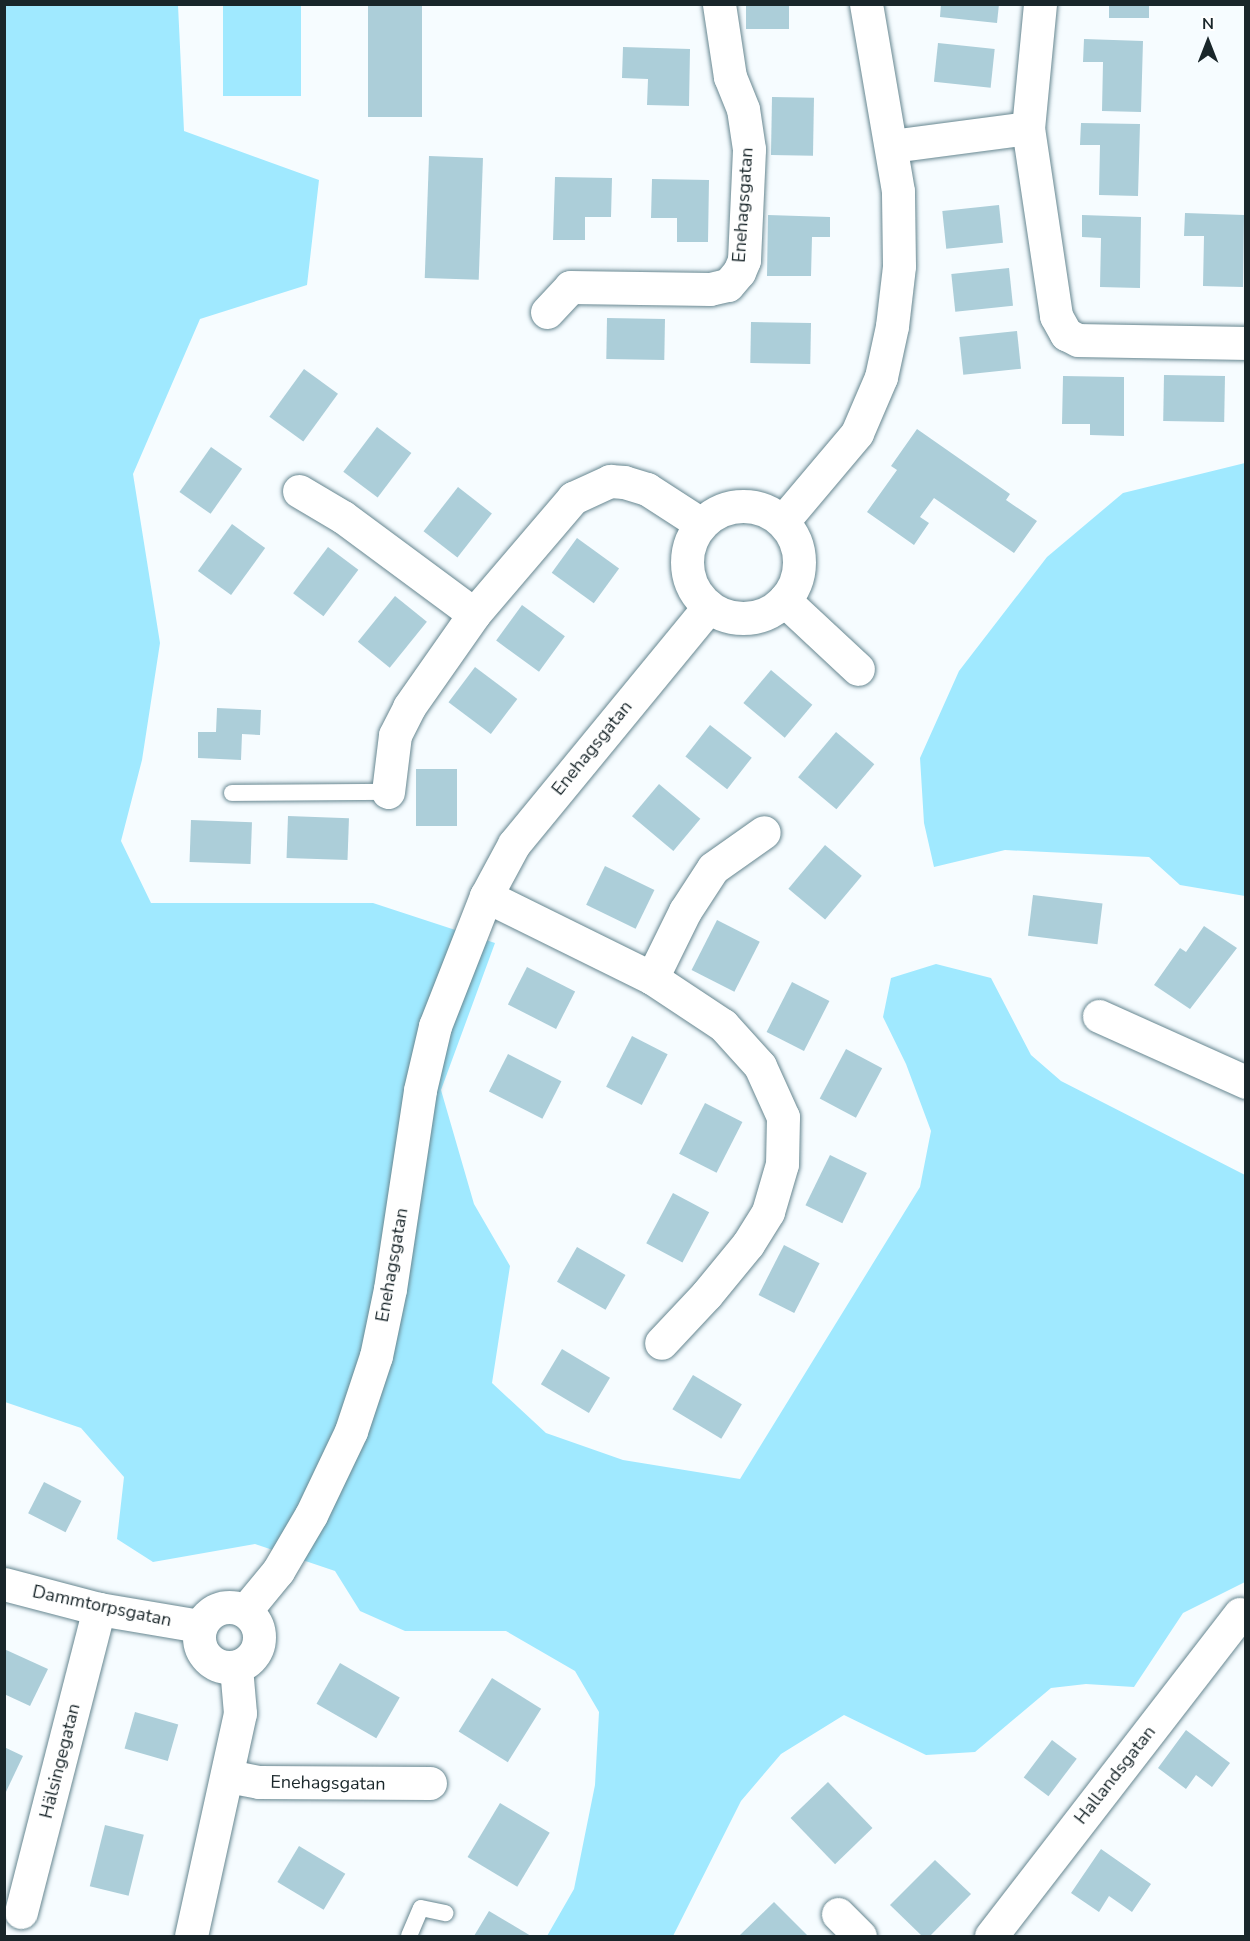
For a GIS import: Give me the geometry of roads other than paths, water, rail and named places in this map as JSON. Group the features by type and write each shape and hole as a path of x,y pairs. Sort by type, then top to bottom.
{"street":[{"name":"Enehagsgatan","path":"547,312 570,287 710,289 728,285 739,272 744,260 749,148 743,109 728,68 719,4"},
{"path":"783,521 857,433 881,376 899,266 898,191 866,4"},
{"path":"1040,4 1028,128 1056,316 1066,334 1078,340 1245,343"},
{"path":"892,146 1028,128"},
{"path":"388,792 395,735 409,707 474,614 551,520 588,489 610,481 647,489 701,524"},
{"path":"299,490 343,517 474,614"},
{"path":"736,505 766,510 783,521 793,536 800,561 797,578 784,600 767,613 748,618 728,616 709,607 695,592 686,562 690,541 701,524 717,512 736,505"},
{"path":"784,600 858,669"},
{"name":"Enehagsgatan","path":"245,1611 278,1571 311,1515 351,1431 376,1356 390,1288 420,1090 435,1026 486,896 514,844 709,607"},
{"path":"652,978 685,911 713,868 764,831"},
{"path":"486,896 652,978 723,1025 760,1066 783,1117 782,1164 768,1212 748,1244 707,1294 661,1343"},
{"path":"1099,1016 1245,1082"},
{"name":"Dammtorpsgatan","path":"4,1584 99,1609 200,1626"},
{"path":"228,1606 245,1611 257,1624 259,1642 251,1658 236,1667 218,1666 204,1655 198,1638 200,1626 216,1609 228,1606"},
{"name":"Hälsingegatan","path":"21,1912 99,1609"},
{"name":"Hallandsgatan","path":"991,1936 1240,1614"},
{"path":"191,1936 228,1776 240,1713 236,1667"},
{"name":"Enehagsgatan","path":"228,1776 259,1782 430,1783"},
{"path":"838,1914 860,1936"}],"lane":[{"path":"232,793 388,792"},
{"path":"409,1936 421,1908 445,1913"}]}
